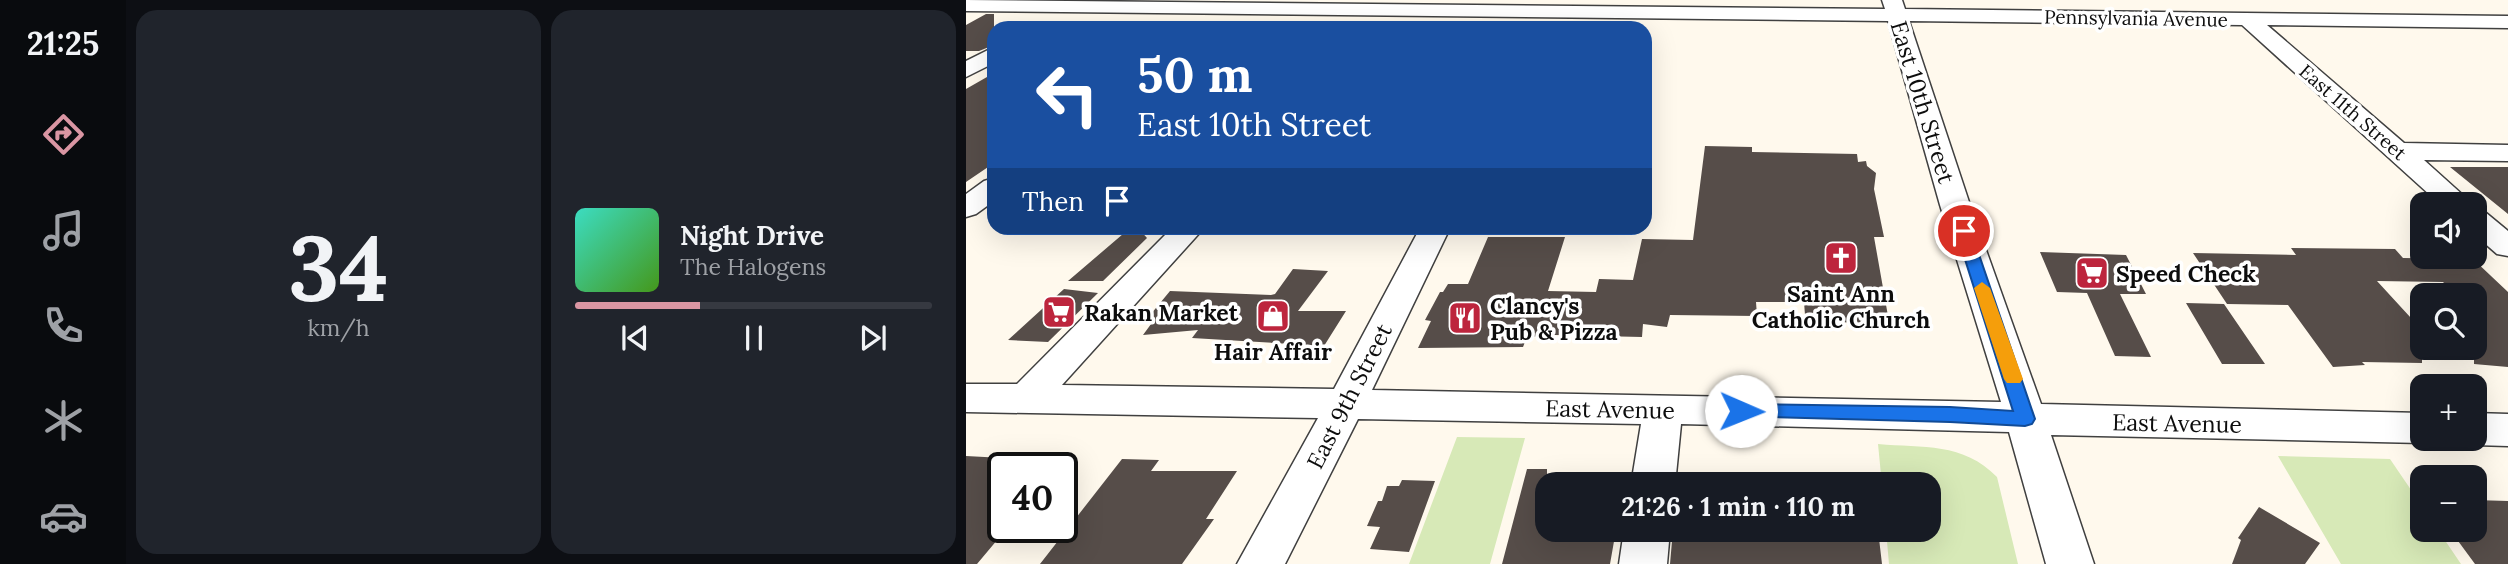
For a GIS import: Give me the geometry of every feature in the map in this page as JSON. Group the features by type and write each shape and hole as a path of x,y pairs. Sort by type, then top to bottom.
{"street":[{"path":"2058,0 2071,17"},
{"name":"Pennsylvania Avenue","path":"966,5 1234,8 1325,4 1394,9 1552,13 1894,8 2071,17 2508,22"},
{"path":"1051,21 1077,6"},
{"path":"1216,21 1234,8"},
{"name":"East 10th Street","path":"1894,8 2070,564"},
{"path":"1383,21 1394,9"},
{"name":"East 11th Street","path":"2247,19 2444,192"},
{"path":"966,70 987,58"},
{"path":"2397,151 2508,153"},
{"path":"966,208 987,192"},
{"path":"2487,229 2508,247"},
{"path":"1025,400 1182,235"},
{"name":"East 9th Street","path":"1261,564 1346,405 1431,235"},
{"name":"East Avenue","path":"966,398 1950,414 2025,419 2410,428"},
{"path":"1655,472 1663,410"},
{"path":"2487,429 2508,430"},
{"path":"1643,564 1646,542"}],"green space":[{"path":"1457,437 1525,438 1490,564 1409,564"},
{"path":"1878,444 1942,449 1956,452 1984,466 1997,477 2018,564 1889,564 1887,542 1941,542 1941,472 1881,472"},
{"path":"2278,456 2390,459 2410,488 2410,542 2446,542 2461,564 2341,564"}],"building":[{"path":"986,14 994,14 994,21 987,21 987,48 966,51 966,25"},
{"path":"987,77 987,168 966,182 966,89"},
{"path":"1705,146 1752,147 1752,152 1857,154 1858,162 1866,161 1867,166 1876,173 1874,189 1884,237 1874,237 1888,316 1864,317 1864,323 1835,322 1835,318 1805,315 1804,302 1756,302 1757,316 1670,315 1667,327 1643,324 1642,337 1555,335 1527,337 1523,347 1418,348 1431,321 1425,320 1440,292 1443,292 1448,284 1468,284 1488,237 1565,237 1548,291 1596,292 1599,279 1633,280 1642,239 1693,240"},
{"path":"2450,167 2508,167 2508,214 2487,197 2487,192 2481,192"},
{"path":"1122,235 1144,235 1147,238 1103,281 1068,281"},
{"path":"2291,248 2395,249 2403,258 2410,258 2410,269 2484,269 2508,292 2508,367 2474,364 2474,360 2487,360 2487,283 2377,281 2410,317 2410,360 2422,360 2422,363 2362,362 2365,365 2333,367 2288,305 2227,304 2193,253 2296,255"},
{"path":"2040,252 2126,255 2146,294 2120,294 2151,357 2115,356 2087,293 2057,292"},
{"path":"1293,269 1328,271 1298,311 1346,311 1324,346 1192,338 1198,330 1143,335 1154,320 1146,320 1170,291 1271,295 1275,294"},
{"path":"1064,289 1098,293 1048,342 1008,340"},
{"path":"2186,303 2224,304 2265,364 2222,364"},
{"path":"966,456 987,457 987,543 995,543 977,564 966,564"},
{"path":"1122,459 1159,460 1151,471 1237,471 1206,519 1214,519 1182,564 1040,564 1056,543 1078,543 1078,515"},
{"path":"1527,469 1547,469 1547,472 1535,472 1535,542 1614,542 1610,564 1502,564"},
{"path":"1402,480 1435,481 1409,552 1370,549 1380,527 1367,526 1378,501 1382,501 1387,486 1399,486"},
{"path":"2487,500 2508,501 2508,564 2475,564 2459,542 2487,542"},
{"path":"2259,507 2320,543 2305,564 2232,564 2241,540 2238,538"},
{"path":"1672,542 1879,542 1882,564 1670,564"}],"slow traffic":[{"path":"1982,288 2014,379"}],"place":[{"name":"Saint Ann Catholic Church","path":"1841,258"},
{"name":"Speed Check","path":"2092,273"},
{"name":"Rakan Market","path":"1059,312"},
{"name":"Hair Affair","path":"1273,316"},
{"name":"Clancy's Pub & Pizza","path":"1465,318"}],"route":[{"path":"1741,411 1950,414 2025,419 1964,231"}]}
